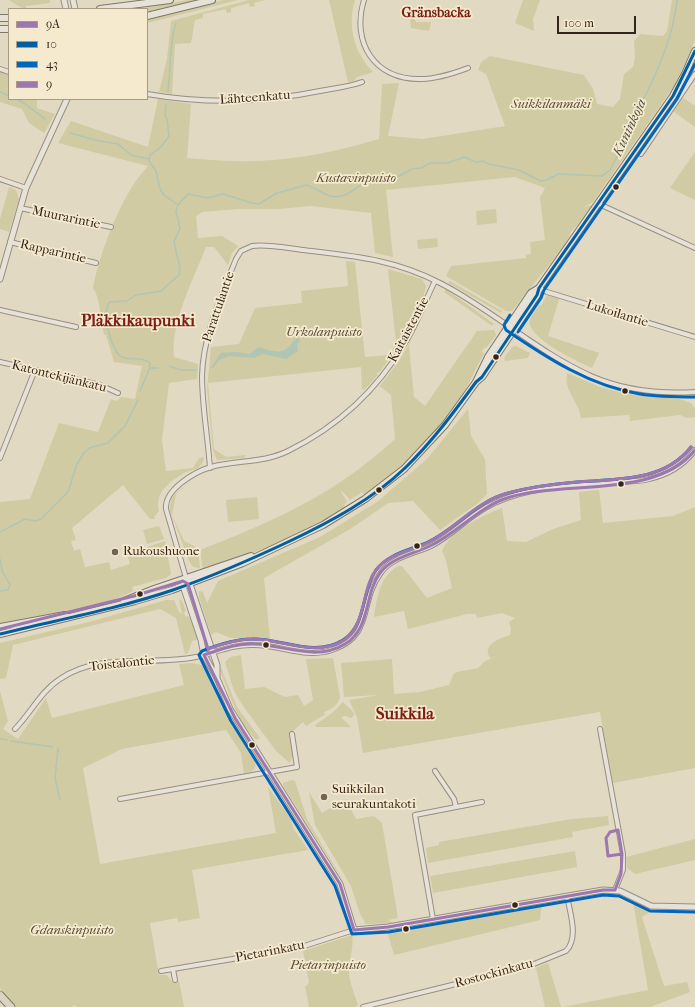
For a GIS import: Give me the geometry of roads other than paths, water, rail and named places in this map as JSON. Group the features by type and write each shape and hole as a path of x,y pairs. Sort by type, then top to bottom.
{"highway":[{"path":"0,994 10,1007"}],"main road":[{"path":"108,8 170,0"},
{"path":"148,16 212,0"},
{"path":"0,634 135,601 183,586 243,563 324,525 355,506 404,469 436,436 476,382 488,357 512,328 531,293 539,288 673,96 695,51"},
{"path":"119,604 134,596 242,558 258,555"},
{"path":"0,627 44,618 80,614"}],"street":[{"path":"364,0 360,19 362,40 371,57 387,71 403,77 420,79 446,76 468,68"},
{"path":"641,154 695,74"},
{"name":"Lähteenkatu","path":"148,94 190,100 255,100 290,97 362,82"},
{"path":"0,279 26,188 67,100"},
{"path":"0,180 26,188"},
{"path":"599,204 695,248"},
{"name":"Muurarintie","path":"20,208 111,227"},
{"name":"Rapparintie","path":"10,242 96,263"},
{"name":"Parattulantie","path":"210,468 202,377 205,349 211,324 236,259 241,252 248,247 261,246 369,259 390,263 419,272 435,281"},
{"path":"435,281 512,328 560,360 593,377 642,390 695,392"},
{"name":"Kaitaistentie","path":"186,578 168,519 166,500 170,492 176,487 210,468 256,461 287,451 323,431 352,409 382,377 405,343 435,281"},
{"name":"Lukoilantie","path":"539,288 547,292 695,337"},
{"path":"0,310 76,327"},
{"name":"Katontekijänkatu","path":"0,362 100,385 118,393"},
{"path":"0,458 35,370"},
{"name":"Toistalontie","path":"15,729 49,688 60,679 78,669 103,664 194,657 232,647 252,644 306,654 322,653 339,647 352,640 360,630 374,586 385,568 397,560 439,541 486,507 505,498 538,490 648,480 679,466 686,461 695,450"},
{"path":"217,678 217,665 213,652 191,583 186,578 183,586 202,640 204,654 217,678 230,709 340,884 354,930 388,927 603,890 615,890 651,906 695,907"},
{"path":"600,729 623,854 623,870 615,890"},
{"path":"120,799 297,767 292,734"},
{"path":"435,771 454,798 456,807"},
{"path":"433,919 415,815 482,802"},
{"name":"Rostockinkatu","path":"363,1007 529,966 566,951 570,947 573,939 567,896"},
{"name":"Pietarinkatu","path":"161,971 298,948 354,930"},
{"path":"173,969 175,980"}],"waterway":[{"name":"Kuninkoja","path":"387,177 399,176 412,169 421,168 430,163 447,163 465,157 476,162 483,161 489,164 519,170 541,181 547,180 558,174 602,176 610,170 623,146 626,135 658,69 670,36 677,0"},
{"path":"168,91 171,48 176,23"},
{"path":"0,92 8,96"},
{"path":"19,100 45,119"},
{"path":"166,104 165,116 167,119 169,136 161,147 150,155 149,161 156,171 160,189 164,195 177,204"},
{"path":"70,133 95,140 118,144 131,155 149,159"},
{"name":"Kuninkoja","path":"140,391 148,374 150,363 144,360 125,358 118,354 114,348 108,331 107,307 110,302 127,301 136,295 161,291 179,275 180,268 174,242 180,228 176,211 178,205 188,194 208,198 223,194 259,204 277,193 307,185 330,196 342,196 375,178"},
{"path":"169,366 181,370 196,370"},
{"path":"150,368 158,368"},
{"name":"Kuninkoja","path":"0,532 25,519 36,521 41,519 68,492 77,464 84,453 89,448 108,443 125,426 138,400"},
{"name":"Kuninkoja","path":"0,559 2,571 10,585 8,590 0,591"},
{"path":"0,739 7,740"},
{"path":"11,741 53,747"},
{"path":"58,748 55,778 60,800"}],"place":[{"name":"Rukoushuone","path":"115,552"},
{"name":"Suikkilan seurakuntakoti","path":"324,797"}],"district":[{"name":"Gränsbacka","path":"436,14"},
{"name":"Pläkkikaupunki","path":"138,322"},
{"name":"Suikkila","path":"405,715"}],"park label":[{"name":"Suikkilanmäki","path":"551,105"},
{"name":"Kustavinpuisto","path":"356,179"},
{"name":"Urkolanpuisto","path":"324,333"},
{"name":"Gdanskinpuisto","path":"72,931"},
{"name":"Pietarinpuisto","path":"328,966"}]}
